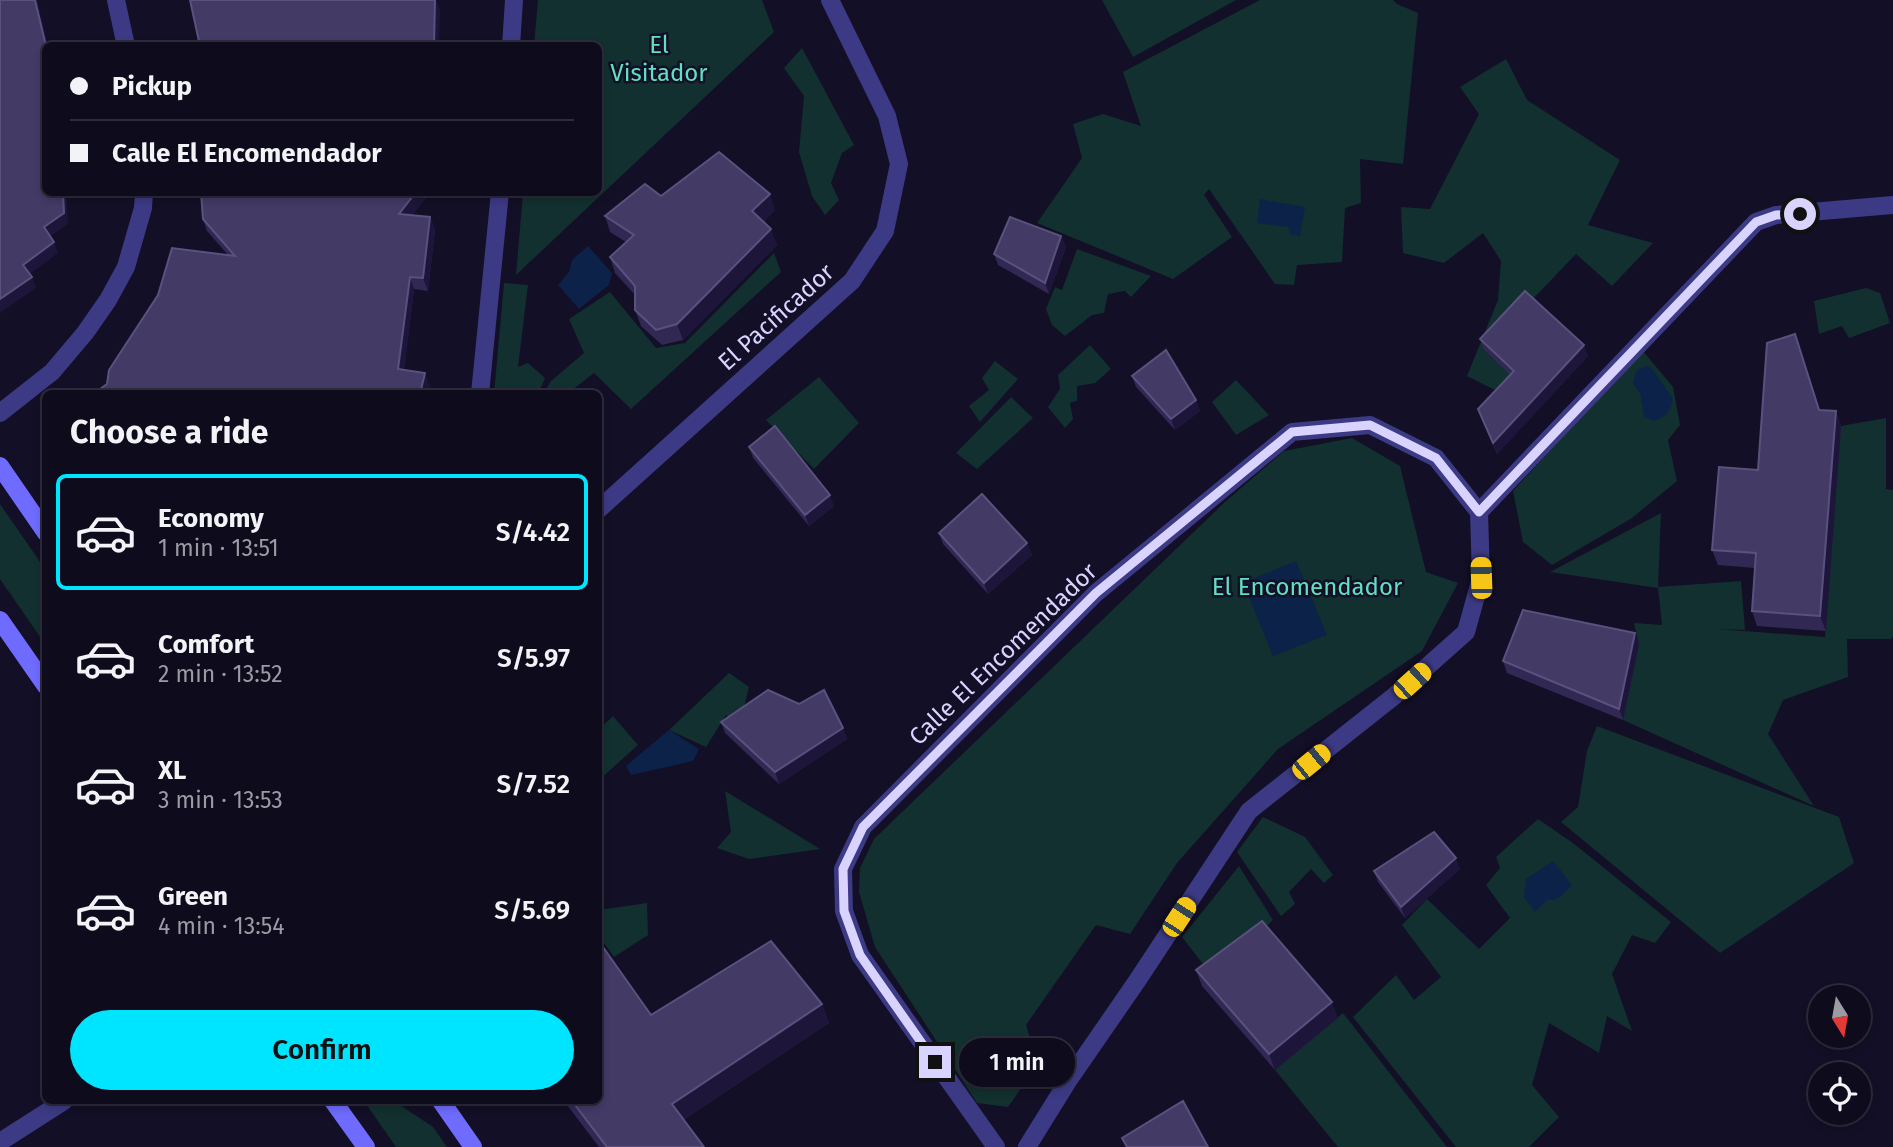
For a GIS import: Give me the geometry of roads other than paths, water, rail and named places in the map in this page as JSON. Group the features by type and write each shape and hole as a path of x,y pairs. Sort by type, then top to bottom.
{"main road":[{"path":"0,466 42,527"},
{"path":"0,620 42,680"},
{"path":"335,1104 366,1147"},
{"path":"443,1104 473,1147"}],"street":[{"path":"116,0 125,42"},
{"path":"511,42 514,0"},
{"name":"El Pacificador","path":"602,506 852,281 886,231 899,164 887,117 830,0"},
{"path":"0,412 52,372 85,333 108,300 126,267 143,208 144,196"},
{"path":"480,390 500,196"},
{"path":"1027,1147 1068,1081 1249,811 1393,697 1466,632 1481,578 1479,512 1756,222 1776,215 1893,205"},
{"name":"Calle El Encomendador","path":"996,1147 860,955 844,911 843,869 863,827 1096,593 1292,432 1370,425 1436,458 1479,512"},
{"path":"0,1142 59,1104"}],"water":[{"path":"1260,199 1305,207 1300,236 1290,234 1288,227 1257,223"},
{"path":"588,246 612,273 609,285 579,309 558,285 569,272 572,260"},
{"path":"1646,366 1651,367 1673,399 1667,413 1653,421 1644,417 1640,393 1633,384 1636,372"},
{"path":"1296,561 1327,635 1273,656 1243,583"},
{"path":"669,730 699,749 693,761 631,775 626,766"},
{"path":"1553,861 1572,885 1559,898 1548,899 1535,912 1524,897 1526,879"}],"park label":[{"name":"El Visitador","path":"659,59"},
{"name":"El Encomendador","path":"1307,587"}]}
